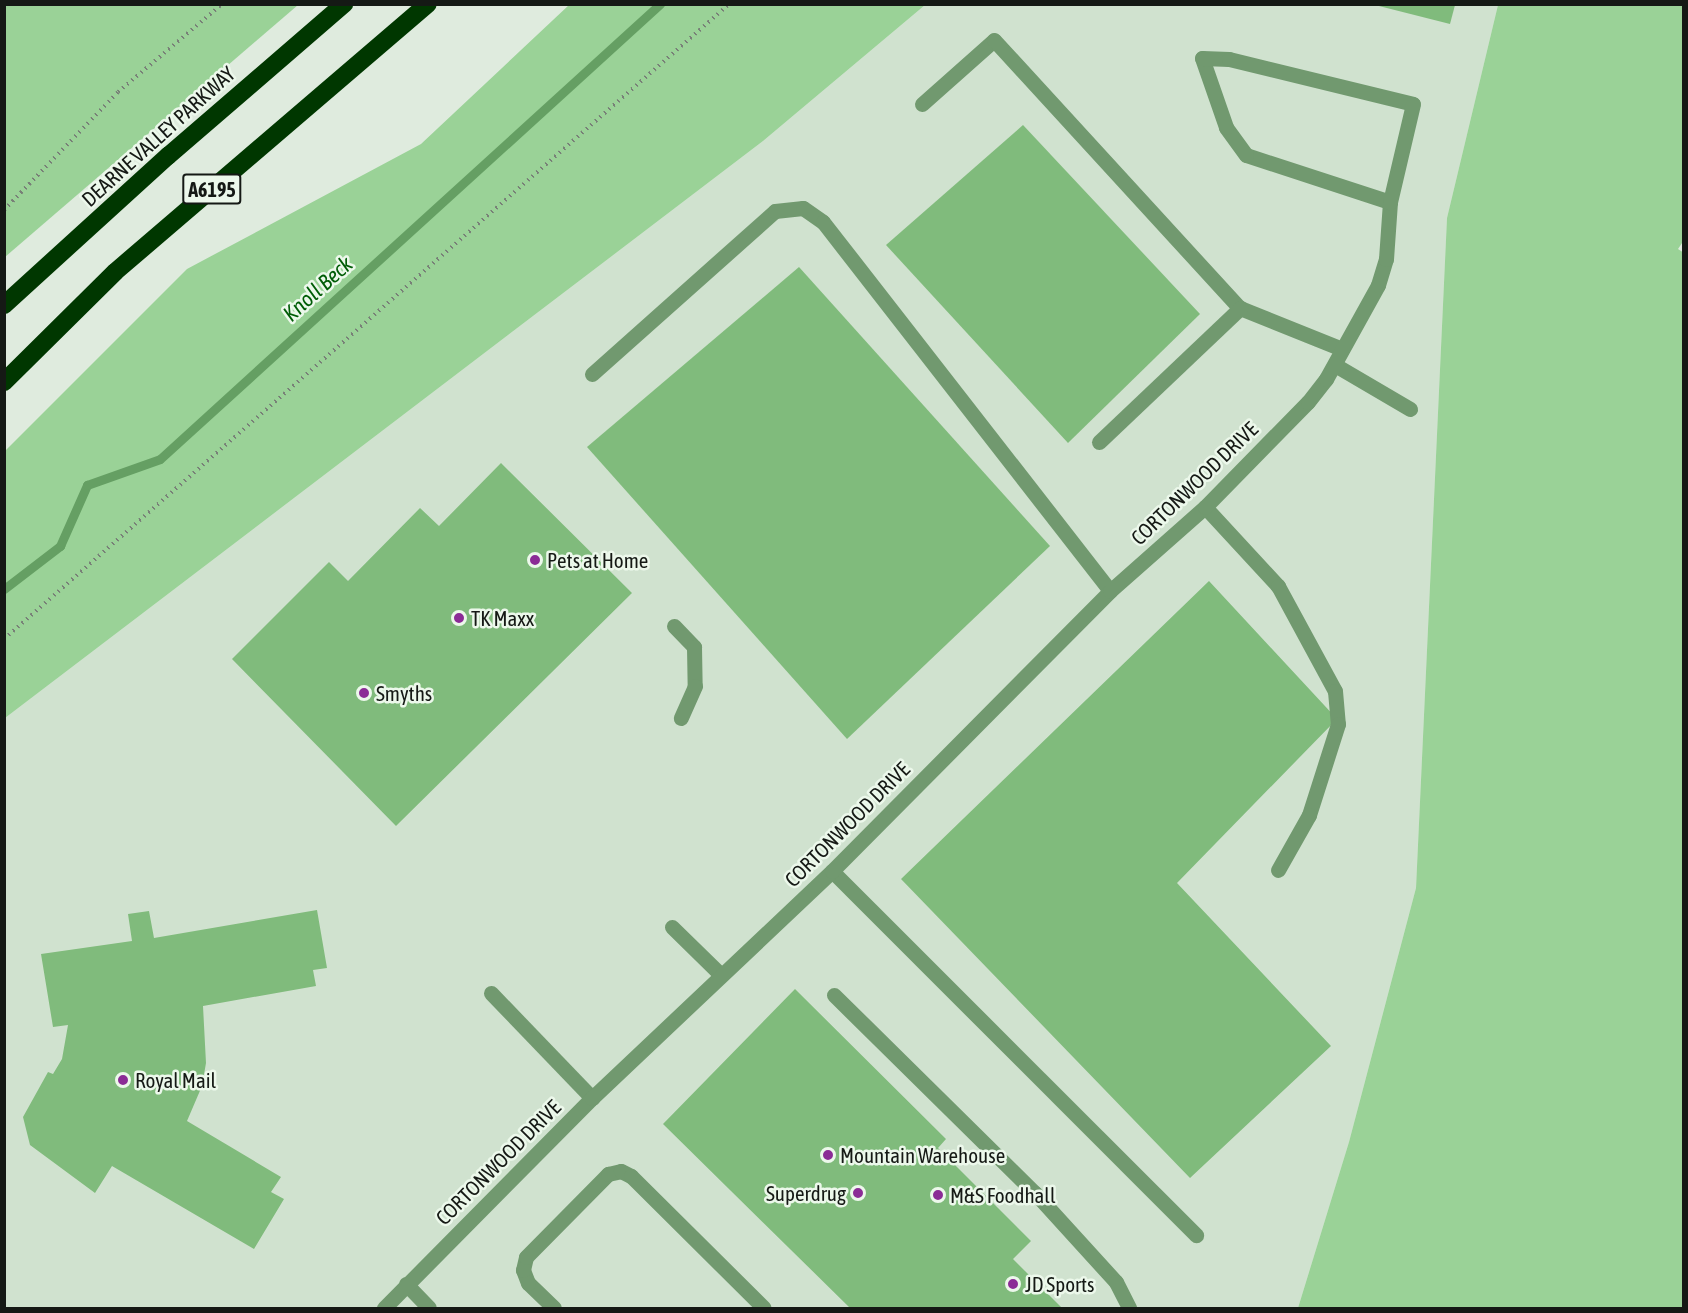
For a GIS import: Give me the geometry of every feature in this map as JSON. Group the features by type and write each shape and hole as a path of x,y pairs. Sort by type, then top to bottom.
{"highway":[{"name":"DEARNE VALLEY PARKWAY","path":"4,305 168,156 344,4"},
{"name":"A6195","path":"4,382 115,272 428,4"}],"street":[{"path":"922,104 994,40 1240,308 1342,350"},
{"name":"CORTONWOOD DRIVE","path":"384,1308 592,1098 720,974 832,871 1110,591 1205,507 1308,402 1335,365 1378,285 1386,258 1390,202 1413,104 1229,59 1202,58 1226,127 1246,155 1390,202"},
{"path":"592,374 775,211 803,208 823,222 1110,591"},
{"path":"1100,441 1240,308"},
{"path":"1335,365 1410,409"},
{"path":"1205,507 1278,586 1335,692 1338,724 1317,792 1309,815 1278,870"},
{"path":"674,626 694,647 695,686 681,718"},
{"path":"832,871 1196,1235"},
{"path":"672,927 720,974"},
{"path":"491,993 592,1098"},
{"path":"834,995 1035,1193 1116,1282 1129,1308"},
{"path":"554,1308 528,1283 523,1270 526,1257 608,1174 621,1171 631,1176 764,1308"},
{"path":"406,1284 429,1308"}],"path":[{"path":"4,210 118,92 222,4"},
{"path":"4,639 729,4"}],"shaded area":[{"path":"925,5 1498,5 1447,218 1416,888 1349,1142 1298,1308 5,1308 5,718 763,141"}],"green space":[{"path":"5,4 298,4 298,5 5,257"},
{"path":"569,5 925,5 763,141 5,718 5,451 187,269 421,144"},
{"path":"1498,5 1683,5 1684,240 1678,249 1684,253 1683,1308 1298,1308 1349,1142 1416,888 1447,218"}],"building":[{"path":"1375,5 1455,5 1450,24"},
{"path":"1023,125 1200,314 1068,443 886,245"},
{"path":"799,267 1050,546 847,739 587,447"},
{"path":"501,463 632,593 396,826 232,659 329,562 348,581 420,508 439,526"},
{"path":"1209,581 1337,719 1177,883 1331,1046 1190,1178 901,879"},
{"name":"Royal Mail","path":"317,910 327,968 313,970 316,986 203,1006 206,1063 202,1086 187,1121 281,1177 271,1192 284,1199 254,1249 112,1166 95,1193 30,1145 23,1117 48,1072 53,1074 62,1059 68,1025 53,1027 41,954 132,941 128,914 149,911 154,938"},
{"path":"795,989 946,1139 938,1148 1031,1241 1013,1259 1062,1308 850,1308 663,1124"}],"waterway":[{"name":"Knoll Beck","path":"4,589 60,546 87,485 160,459 660,4"}],"place":[{"name":"Pets at Home","path":"535,560"},
{"name":"TK Maxx","path":"459,618"},
{"name":"Smyths","path":"364,693"},
{"name":"Royal Mail","path":"123,1080"},
{"name":"Mountain Warehouse","path":"828,1155"},
{"name":"Superdrug","path":"858,1193"},
{"name":"M&S Foodhall","path":"938,1195"},
{"name":"JD Sports","path":"1013,1284"}]}
